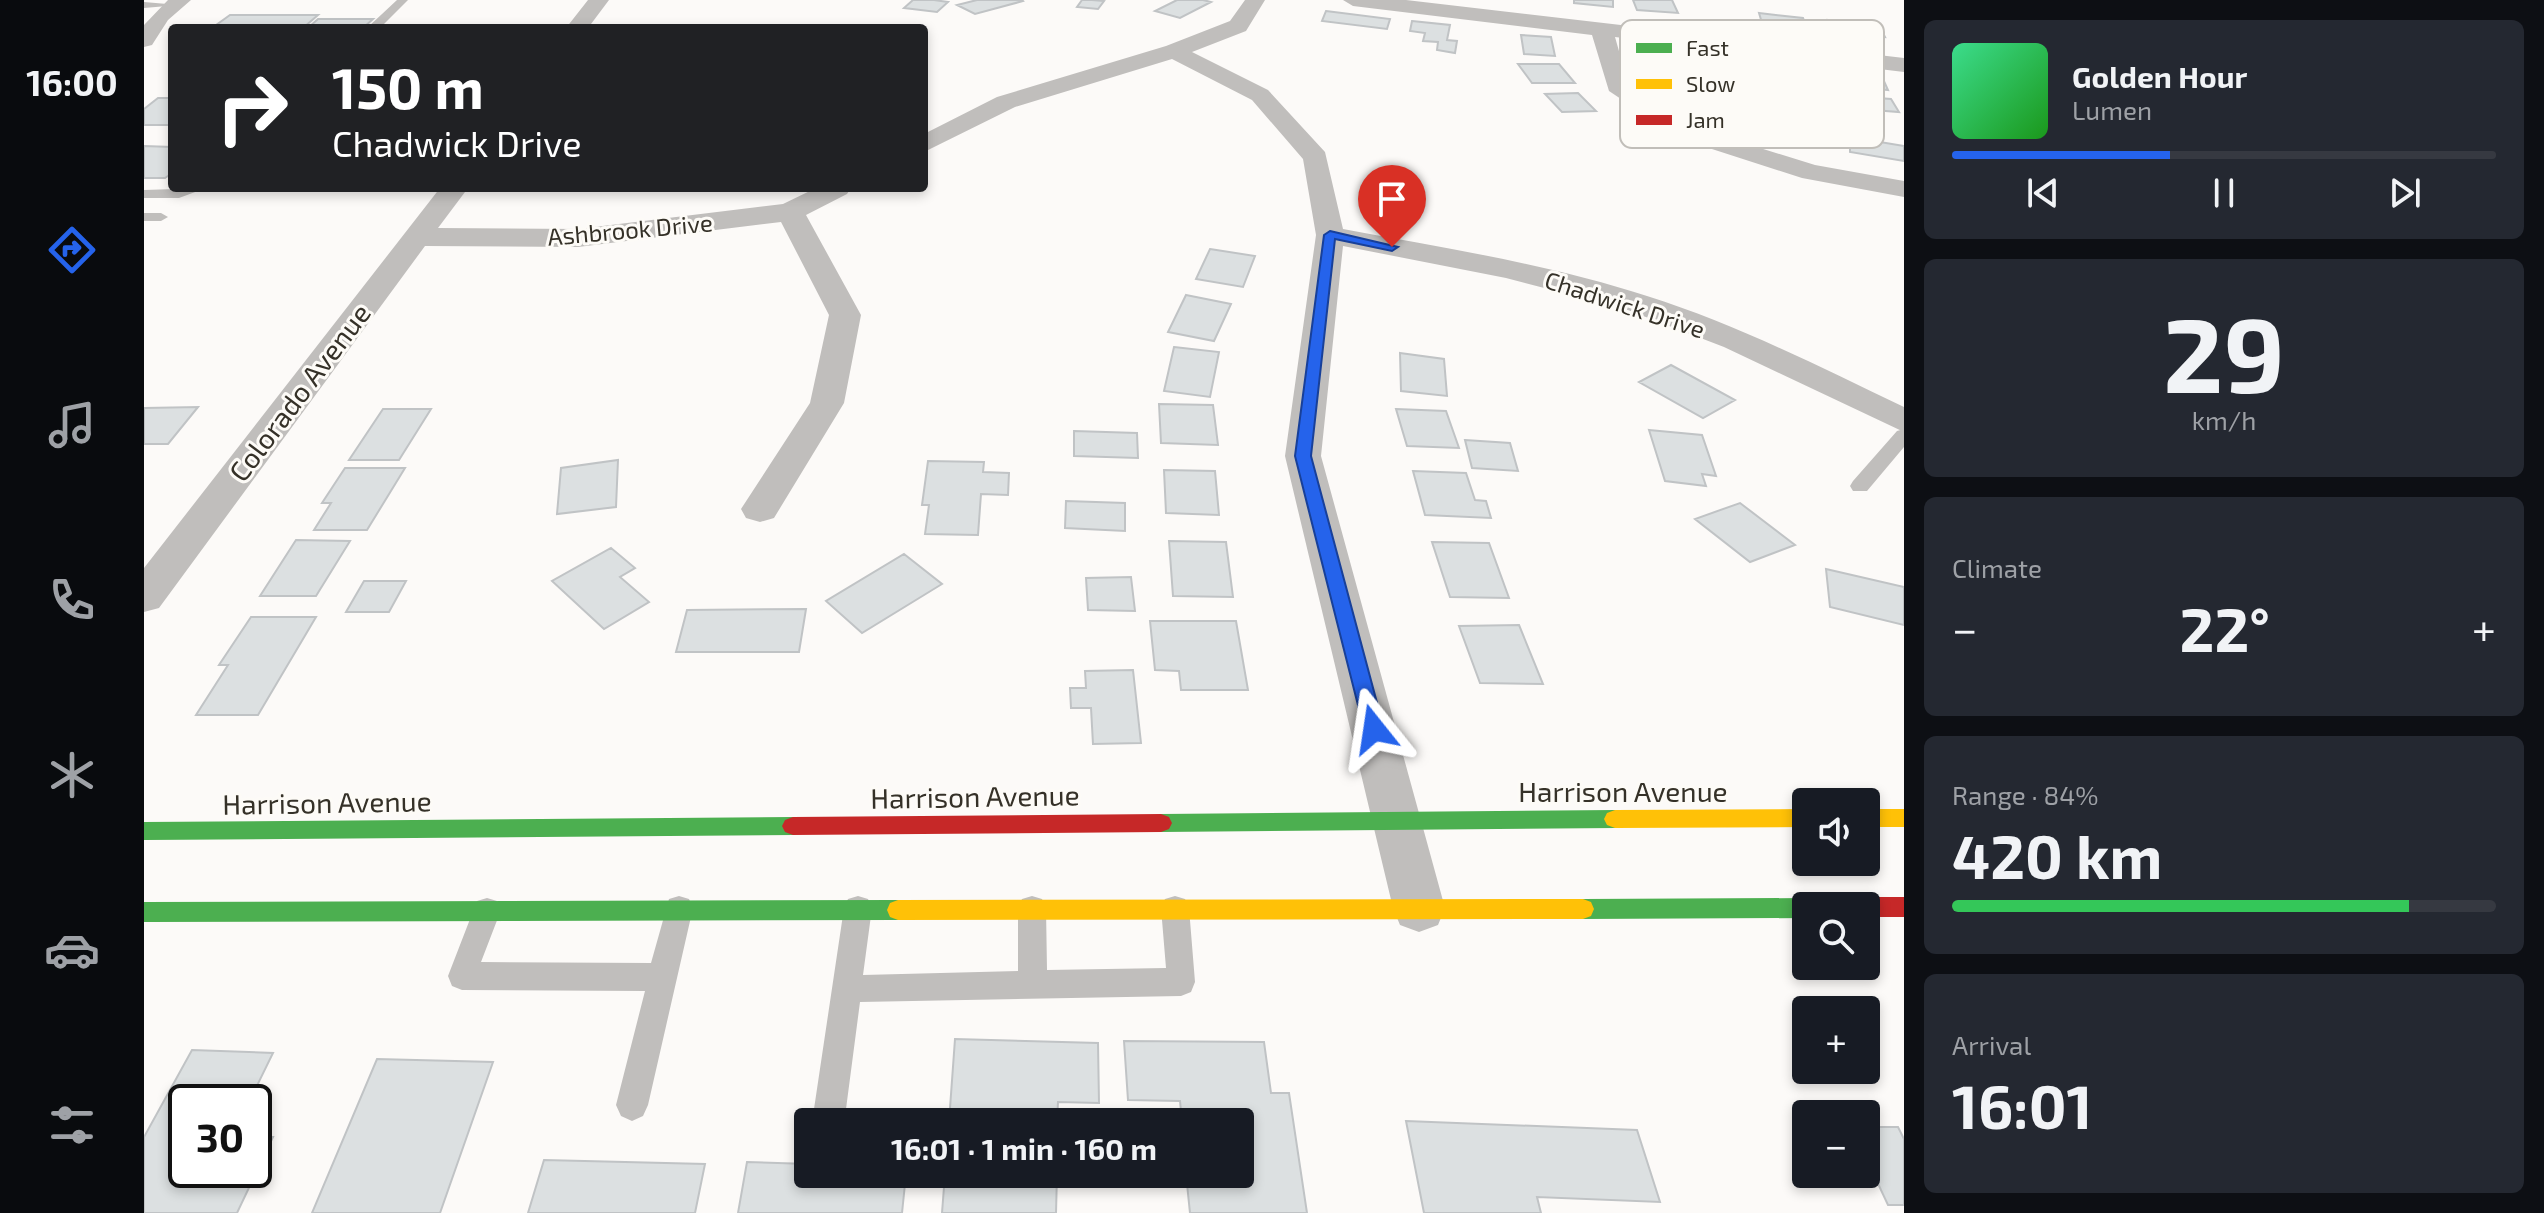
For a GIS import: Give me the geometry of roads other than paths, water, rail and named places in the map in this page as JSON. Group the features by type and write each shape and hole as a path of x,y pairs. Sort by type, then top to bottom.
{"main road":[{"name":"Harrison Avenue","path":"144,831 1792,818"},
{"path":"1880,818 1904,818"},
{"path":"1880,907 1904,907"},
{"path":"144,912 679,908 1792,908"}],"street":[{"path":"580,24 599,0"},
{"path":"928,142 1006,102 1174,51 1238,26 1255,0"},
{"path":"1353,0 1620,32"},
{"path":"144,40 161,9"},
{"path":"1602,30 1620,88"},
{"path":"1174,51 1260,95 1316,158 1330,235 1303,456 1419,908"},
{"path":"1884,63 1904,65"},
{"path":"1735,148 1811,172 1904,189"},
{"name":"Colorado Avenue","path":"144,597 451,192"},
{"name":"Ashbrook Drive","path":"416,237 578,238 790,212 829,192"},
{"path":"760,509 827,403 845,315 790,212"},
{"name":"Chadwick Drive","path":"1330,235 1546,278 1677,316 1810,374 1904,421"}],"lane":[{"path":"377,24 403,0"},
{"path":"144,194 186,192"},
{"path":"144,217 161,217"},
{"path":"1860,486 1904,435"},
{"path":"632,1105 679,908"},
{"path":"830,1108 858,908"},
{"path":"1032,908 1033,984"},
{"path":"846,989 1181,982 1175,908"},
{"path":"488,909 462,976 662,977"}]}
